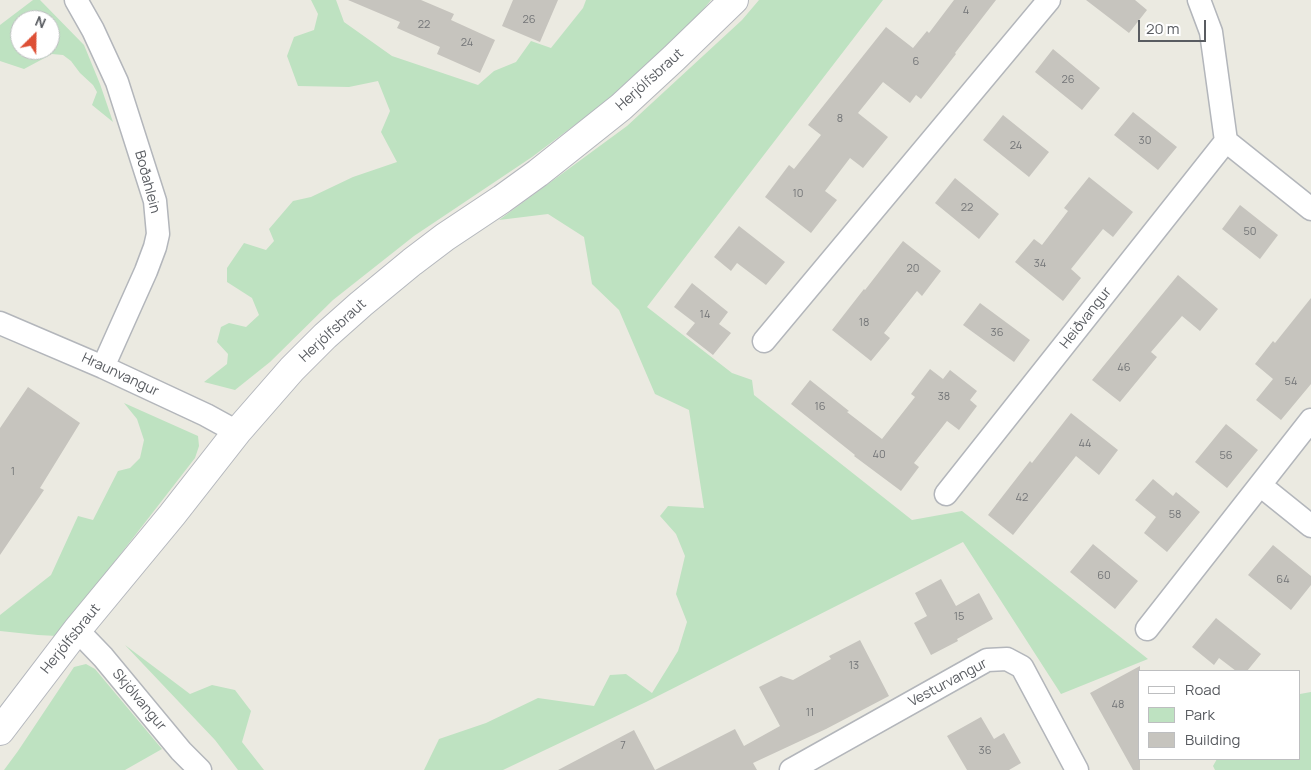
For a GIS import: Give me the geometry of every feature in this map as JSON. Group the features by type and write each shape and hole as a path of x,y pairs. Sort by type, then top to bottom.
{"street":[{"name":"Boðahlein","path":"76,0 93,30 117,82 155,201 158,234 146,270 103,367"},
{"name":"Herjólfsbraut","path":"0,731 78,630 237,432 292,369 361,304 412,262 538,173 621,107 734,0"},
{"path":"764,341 1049,0"},
{"path":"1198,0 1211,32 1226,142 1311,209"},
{"name":"Heiðvangur","path":"946,494 1226,142"},
{"name":"Hraunvangur","path":"0,323 103,367 206,415 237,432"},
{"path":"1147,628 1311,420"},
{"path":"1260,485 1311,526"},
{"name":"Skjólvangur","path":"78,630 103,657 181,751 200,770"},
{"name":"Vesturvangur","path":"798,768 988,660 1007,659 1022,667 1077,770"}],"green space":[{"path":"33,0 40,0 50,10 20,10"},
{"path":"311,0 336,0 344,22 392,56 478,85 494,71 516,62 531,41 551,48 583,8 586,0 711,0 686,31 636,79 532,157 414,236 333,300 270,362 235,390 204,382 227,364 228,354 217,342 221,327 229,323 246,327 259,315 252,298 227,282 227,268 244,243 266,250 274,241 269,229 293,201 311,197 353,177 397,162 381,132 390,111 378,81 349,87 298,86 287,56 294,37 314,30 318,14"},
{"path":"759,0 883,0 647,307 732,373 752,380 754,395 912,520 962,511 1148,659 1061,694 963,542 646,702 503,770 424,770 439,739 486,723 538,698 594,706 610,675 626,674 652,693 678,651 687,622 676,594 685,556 676,534 660,516 668,506 704,508 689,410 655,394 619,310 592,284 584,237 548,214 499,220 627,126 742,20"},
{"path":"10,17 10,60 41,60 24,69 0,61 0,25"},
{"path":"60,20 84,45 113,122 92,105 97,92 93,85 63,55 60,55"},
{"path":"124,403 198,436 199,446 195,458 57,636 0,631 0,615 51,575 78,516 93,520 118,471 130,468 140,458 144,440 137,419"},
{"path":"125,645 190,694 212,685 235,690 251,711 242,742 264,770 238,770 215,740"},
{"path":"86,664 95,669 162,749 125,770 4,770 74,667"},
{"path":"1311,692 1311,770 1215,770 1213,766 1216,760 1301,760 1301,694"}],"building":[{"path":"348,0 421,0 454,14 451,20 495,40 480,73 437,54 440,47 397,28 400,22"},
{"path":"513,0 558,0 540,42 502,26"},
{"path":"954,0 996,0 921,99 916,95 910,103 883,82 858,113 888,137 863,168 850,158 825,191 837,200 811,233 765,197 789,165 794,169 821,135 808,125 886,27 913,48 927,31 929,33"},
{"path":"1086,0 1135,0 1147,10 1129,33"},
{"path":"1053,49 1100,88 1082,110 1035,72"},
{"path":"1133,112 1177,147 1158,170 1114,135"},
{"path":"1003,115 1049,152 1029,177 983,140"},
{"path":"1089,177 1133,212 1113,237 1103,229 1071,269 1081,278 1063,301 1015,262 1034,239 1042,245 1068,211 1064,208"},
{"path":"955,178 999,214 979,239 935,203"},
{"path":"1240,205 1278,235 1260,259 1222,229"},
{"path":"739,226 785,262 766,285 737,263 731,271 714,257"},
{"path":"903,241 941,271 922,296 917,291 884,333 890,338 871,361 832,330"},
{"path":"1178,275 1218,309 1200,331 1182,316 1151,352 1157,357 1120,402 1092,380"},
{"path":"692,283 728,312 719,324 731,333 713,355 686,334 695,323 674,307"},
{"path":"1311,298 1311,384 1281,420 1256,400 1273,379 1255,364 1273,341 1275,343"},
{"path":"980,303 1030,340 1014,362 963,325"},
{"path":"930,369 943,379 950,370 977,391 970,400 977,406 959,430 947,421 914,463 919,467 901,491 854,456 791,404 810,380 882,439 915,397 911,394"},
{"path":"28,387 80,423 40,488 44,490 0,555 0,428"},
{"path":"1071,413 1118,450 1099,475 1076,456 1013,535 988,515 1030,461 1032,463"},
{"path":"1226,424 1258,450 1227,488 1195,462"},
{"path":"1153,479 1173,496 1176,492 1200,512 1167,552 1144,533 1156,517 1135,500"},
{"path":"1093,544 1138,581 1115,609 1070,572"},
{"path":"1273,545 1311,576 1311,585 1291,610 1248,575"},
{"path":"941,579 956,606 979,593 993,619 931,655 914,623 927,616 915,593"},
{"path":"1216,618 1261,654 1248,670 1235,670 1219,658 1214,665 1192,647"},
{"path":"860,640 889,696 826,729 753,763 757,770 655,770 735,729 744,746 780,726 759,687 781,676 793,680 831,659 829,656"},
{"path":"1140,666 1140,670 1138,670 1138,760 1140,760 1140,770 1133,770 1090,693"},
{"path":"981,717 994,739 1004,733 1021,763 1009,770 967,770 947,736"},
{"path":"634,730 655,770 558,770"}]}
